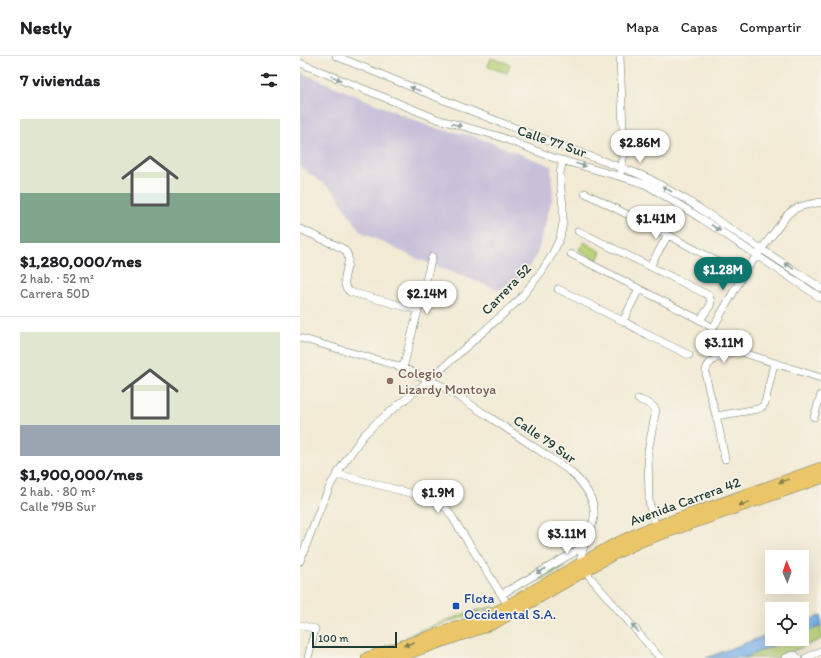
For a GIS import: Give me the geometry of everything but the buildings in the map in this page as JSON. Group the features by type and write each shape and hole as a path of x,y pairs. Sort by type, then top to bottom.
{"highway":[{"name":"Avenida Carrera 42","path":"394,658 484,627 507,616 550,586 582,568 628,538 656,526 821,468"},
{"name":"Avenida Carrera 42","path":"582,568 653,536 821,478"},
{"path":"367,658 476,621 498,611 505,600 525,588 550,586"},
{"path":"505,600 519,599 550,586"}],"street":[{"name":"Calle 77 Sur","path":"336,56 469,110 650,179 688,201 821,288"},
{"path":"619,176 624,154 620,56"},
{"name":"Calle 77 Sur","path":"300,63 437,119 498,136 563,160 648,186 702,219 821,298"},
{"name":"Carrera 52","path":"300,561 331,484 363,436 519,300 542,271 560,238 563,223 560,173 563,160"},
{"path":"585,193 735,270"},
{"path":"718,356 711,348 709,337 746,270 791,211 797,207 821,202"},
{"path":"300,229 342,248 346,252 348,261 344,283 350,292 418,310"},
{"path":"578,231 709,296 711,302 710,306 700,320"},
{"path":"650,266 668,235"},
{"path":"571,254 713,328"},
{"path":"403,368 432,257"},
{"path":"558,289 689,354"},
{"path":"623,321 639,289"},
{"name":"Calle 79 Sur","path":"300,338 380,360 403,368 440,385 560,464 579,480 588,493 593,506 594,515 585,542 582,568"},
{"path":"725,459 706,377 706,370 708,366 718,356 727,352 738,351 821,378"},
{"path":"716,416 762,407 765,403 774,363"},
{"path":"814,417 821,395"},
{"path":"638,399 652,406 656,410 648,451 648,500 656,526"},
{"path":"337,474 429,498 441,504 447,509 505,600 554,564 577,551 585,542"},
{"path":"554,564 582,568 660,658"},
{"path":"300,625 315,629 308,658"},
{"path":"806,658 821,651"},
{"path":"785,658 792,655 798,656 798,658"}],"shaded area":[{"path":"300,72 433,128 474,136 551,166 553,196 537,254 523,276 499,290 413,257 360,231 333,190 300,167"}],"green space":[{"path":"491,58 510,64 507,73 488,67"},
{"path":"584,242 601,252 597,260 579,250"},
{"path":"565,567 544,579 530,581 555,568"},
{"path":"493,607 406,637 420,630 469,612"},
{"path":"821,626 821,639 809,644 809,631"},
{"path":"773,646 805,646 777,658 744,658"}],"water":[{"path":"821,616 821,626 809,631 809,620"},
{"path":"765,636 765,646 773,646 744,658 706,658"}],"place":[{"name":"Colegio Lizardy Montoya","path":"390,381"},
{"name":"Flota Occidental S.A.","path":"456,606"}]}
